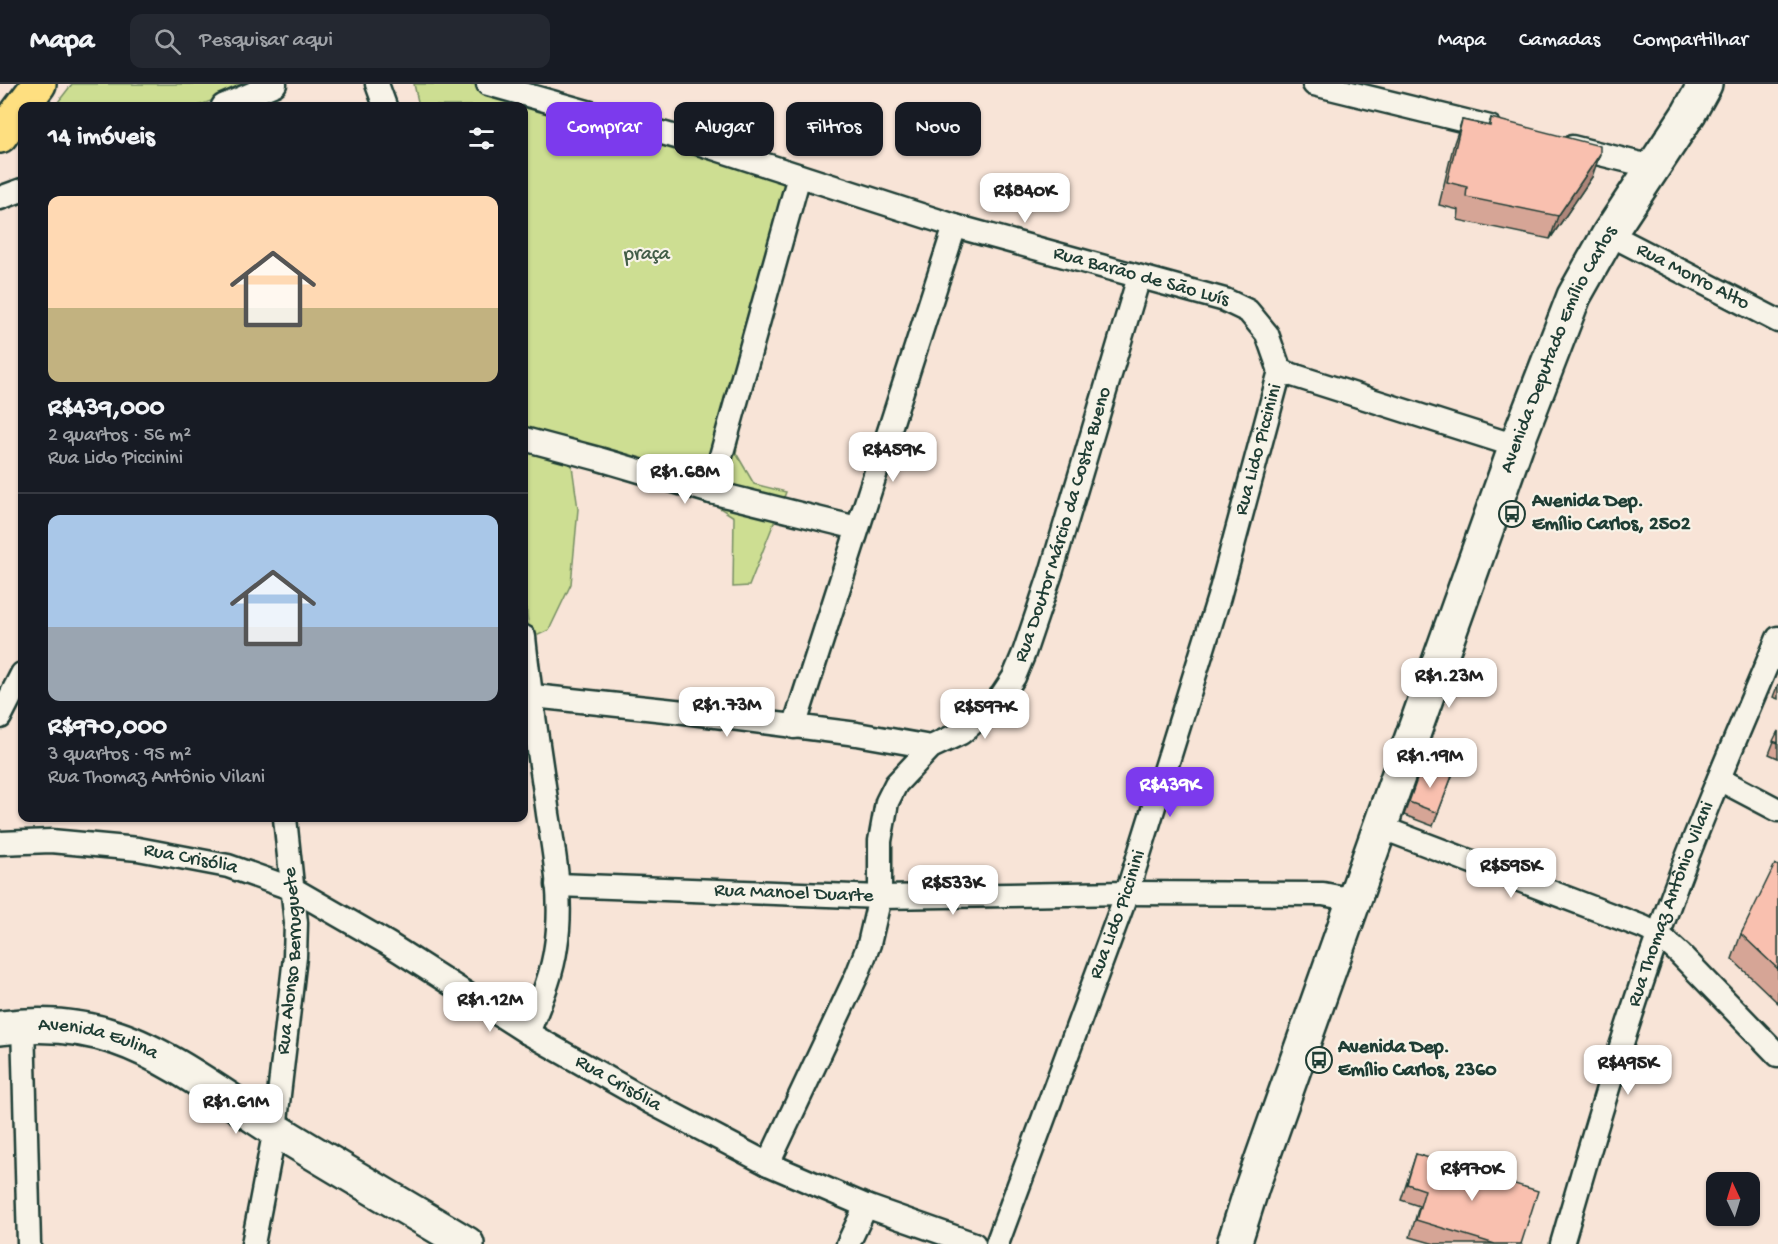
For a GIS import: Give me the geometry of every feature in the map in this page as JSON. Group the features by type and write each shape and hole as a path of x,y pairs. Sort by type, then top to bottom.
{"main road":[{"path":"26,102 39,84"},
{"name":"Avenida Deputado Emílio Carlos","path":"1234,1244 1255,1177 1516,446 1574,296 1609,234 1689,113 1705,84"},
{"path":"0,136 18,112"},
{"name":"Avenida Eulina","path":"11,1026 75,1028 117,1038 159,1056 275,1129 467,1244"}],"street":[{"path":"232,102 275,84"},
{"path":"377,84 384,102"},
{"name":"Rua Barão de São Luís","path":"488,84 700,144 955,226 1225,300 1248,311 1267,334 1280,371"},
{"path":"1314,84 1507,131"},
{"path":"1552,142 1653,167"},
{"path":"711,492 800,176"},
{"path":"0,198 18,191"},
{"path":"794,727 955,226"},
{"name":"Rua Morro Alto","path":"1609,234 1778,321"},
{"name":"Rua Doutor Márcio da Costa Bueno","path":"768,1164 857,975 869,944 880,897 880,841 887,802 896,784 931,747 960,733 985,713 1002,695 1014,677 1051,573 1139,277"},
{"path":"1280,371 1516,446"},
{"name":"Rua Lido Piccinini","path":"997,1244 1127,893 1219,597 1280,371"},
{"path":"528,440 711,492 857,528"},
{"name":"Rua Thomaz Antônio Vilani","path":"1562,1244 1659,935 1719,779 1778,638"},
{"path":"0,717 18,682"},
{"path":"528,695 857,734 931,747"},
{"path":"528,701 555,860 559,914 556,946 548,983 528,1033"},
{"path":"1719,779 1778,810"},
{"name":"Rua Alonso Berruguete","path":"253,1244 275,1129 296,957 293,889 285,822"},
{"path":"1380,827 1659,935 1778,1055"},
{"name":"Rua Crisólia","path":"0,843 51,841 138,849 228,866 293,889 387,943 528,1033 650,1102 768,1164 866,1206 974,1244"},
{"name":"Rua Manoel Duarte","path":"557,885 880,897 1127,893 1323,894 1354,900"},
{"path":"11,1026 29,1244"},
{"path":"848,1244 866,1206"}],"green space":[{"path":"72,84 255,84 208,102 58,102"},
{"name":"praça","path":"414,84 515,84 575,102 546,102 546,156 662,156 662,128 674,132 674,156 756,156 789,166 736,453 754,484 786,492 749,586 733,587 734,517 698,494 571,459 578,509 571,584 549,630 530,639 528,623 528,102 418,102"}],"building":[{"path":"1491,118 1600,146 1600,154 1558,216 1466,197 1467,187 1447,182 1462,120 1490,126"},
{"path":"1778,731 1778,743 1773,741"},
{"path":"1422,765 1452,776 1438,813 1409,802"},
{"path":"1775,864 1778,866 1778,969 1741,934"},
{"path":"1416,1154 1538,1191 1521,1244 1495,1244 1416,1220 1425,1190 1407,1184"}],"place":[{"name":"Avenida Dep. Emílio Carlos, 2502","path":"1512,514"},
{"name":"Avenida Dep. Emílio Carlos, 2360","path":"1319,1060"}]}
